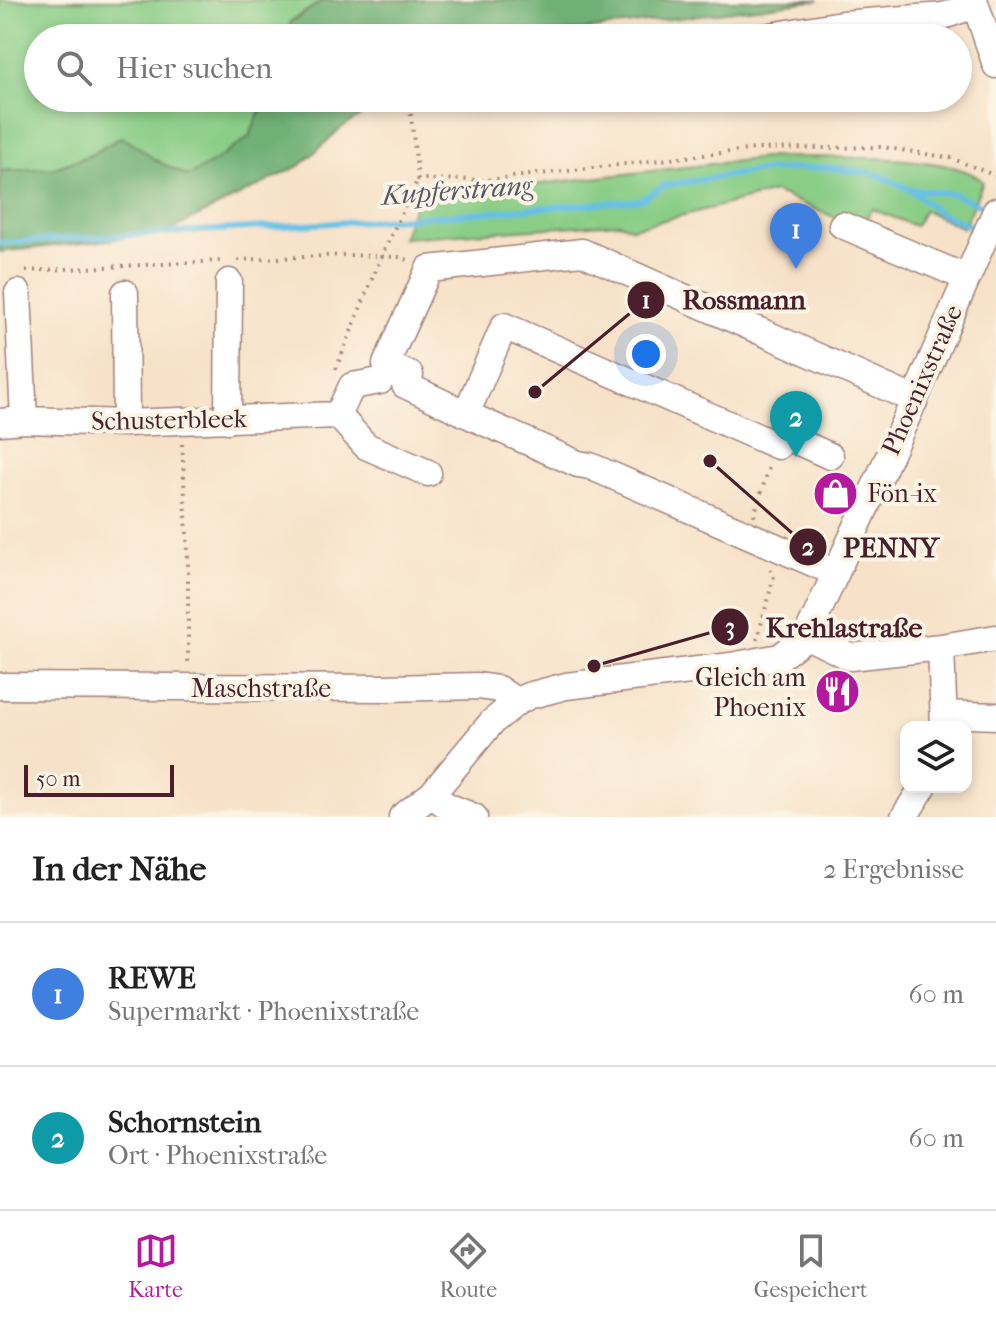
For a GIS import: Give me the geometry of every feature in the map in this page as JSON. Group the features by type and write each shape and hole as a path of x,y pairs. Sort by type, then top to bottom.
{"street":[{"path":"842,24 943,16 975,3 996,65"},
{"name":"Phoenixstraße","path":"807,636 915,400 996,211"},
{"path":"842,225 967,278"},
{"path":"836,573 405,385 410,375 386,364 429,269 582,252 915,400"},
{"path":"228,420 229,282"},
{"path":"12,421 18,293"},
{"path":"125,293 126,423"},
{"path":"466,414 504,326 778,446 783,435 830,456"},
{"path":"380,381 352,386 338,415 366,446 428,473"},
{"name":"Schusterbleek","path":"12,421 126,423 338,415"},
{"path":"419,808 492,722 517,702 544,691 780,657 807,636 850,657 996,638"},
{"path":"941,647 944,720 996,716"},
{"name":"Maschstraße","path":"0,686 478,686 498,689 517,702"},
{"path":"904,817 919,793"},
{"path":"419,808 447,806 474,817"}],"path":[{"path":"334,374 418,179 411,112"},
{"path":"418,179 487,180 756,149 882,147 951,158 996,176"},
{"path":"180,422 188,552 188,688"},
{"path":"756,642 774,576 748,538 764,477 778,446"}],"green space":[{"path":"0,0 324,0 290,24 24,24 24,112 260,112 249,137 188,177 121,137 91,155 54,168 0,171"},
{"path":"324,0 819,0 633,24 291,22"},
{"path":"260,112 367,112 341,128 301,165 171,230 0,252 0,171 55,168 91,155 121,137 155,160 188,176 249,137"},
{"path":"772,157 917,161 969,172 983,182 963,228 924,210 915,226 872,209 860,228 774,192 633,228 619,223 402,238 422,186 514,187"}],"waterway":[{"name":"Kupferstrang","path":"0,243 383,220 640,200 666,185 758,171 825,167 876,174 909,189 954,194 991,210"},
{"name":"Kupferstrang","path":"909,189 940,213 982,231"}],"place":[{"name":"REWE","path":"796,269"},
{"name":"Rossmann","path":"535,392"},
{"name":"Schornstein","path":"796,457"},
{"name":"PENNY","path":"710,461"},
{"name":"Fön-ix","path":"836,493"},
{"name":"Krehlastraße","path":"594,666"},
{"name":"Gleich am Phoenix","path":"837,692"}]}
